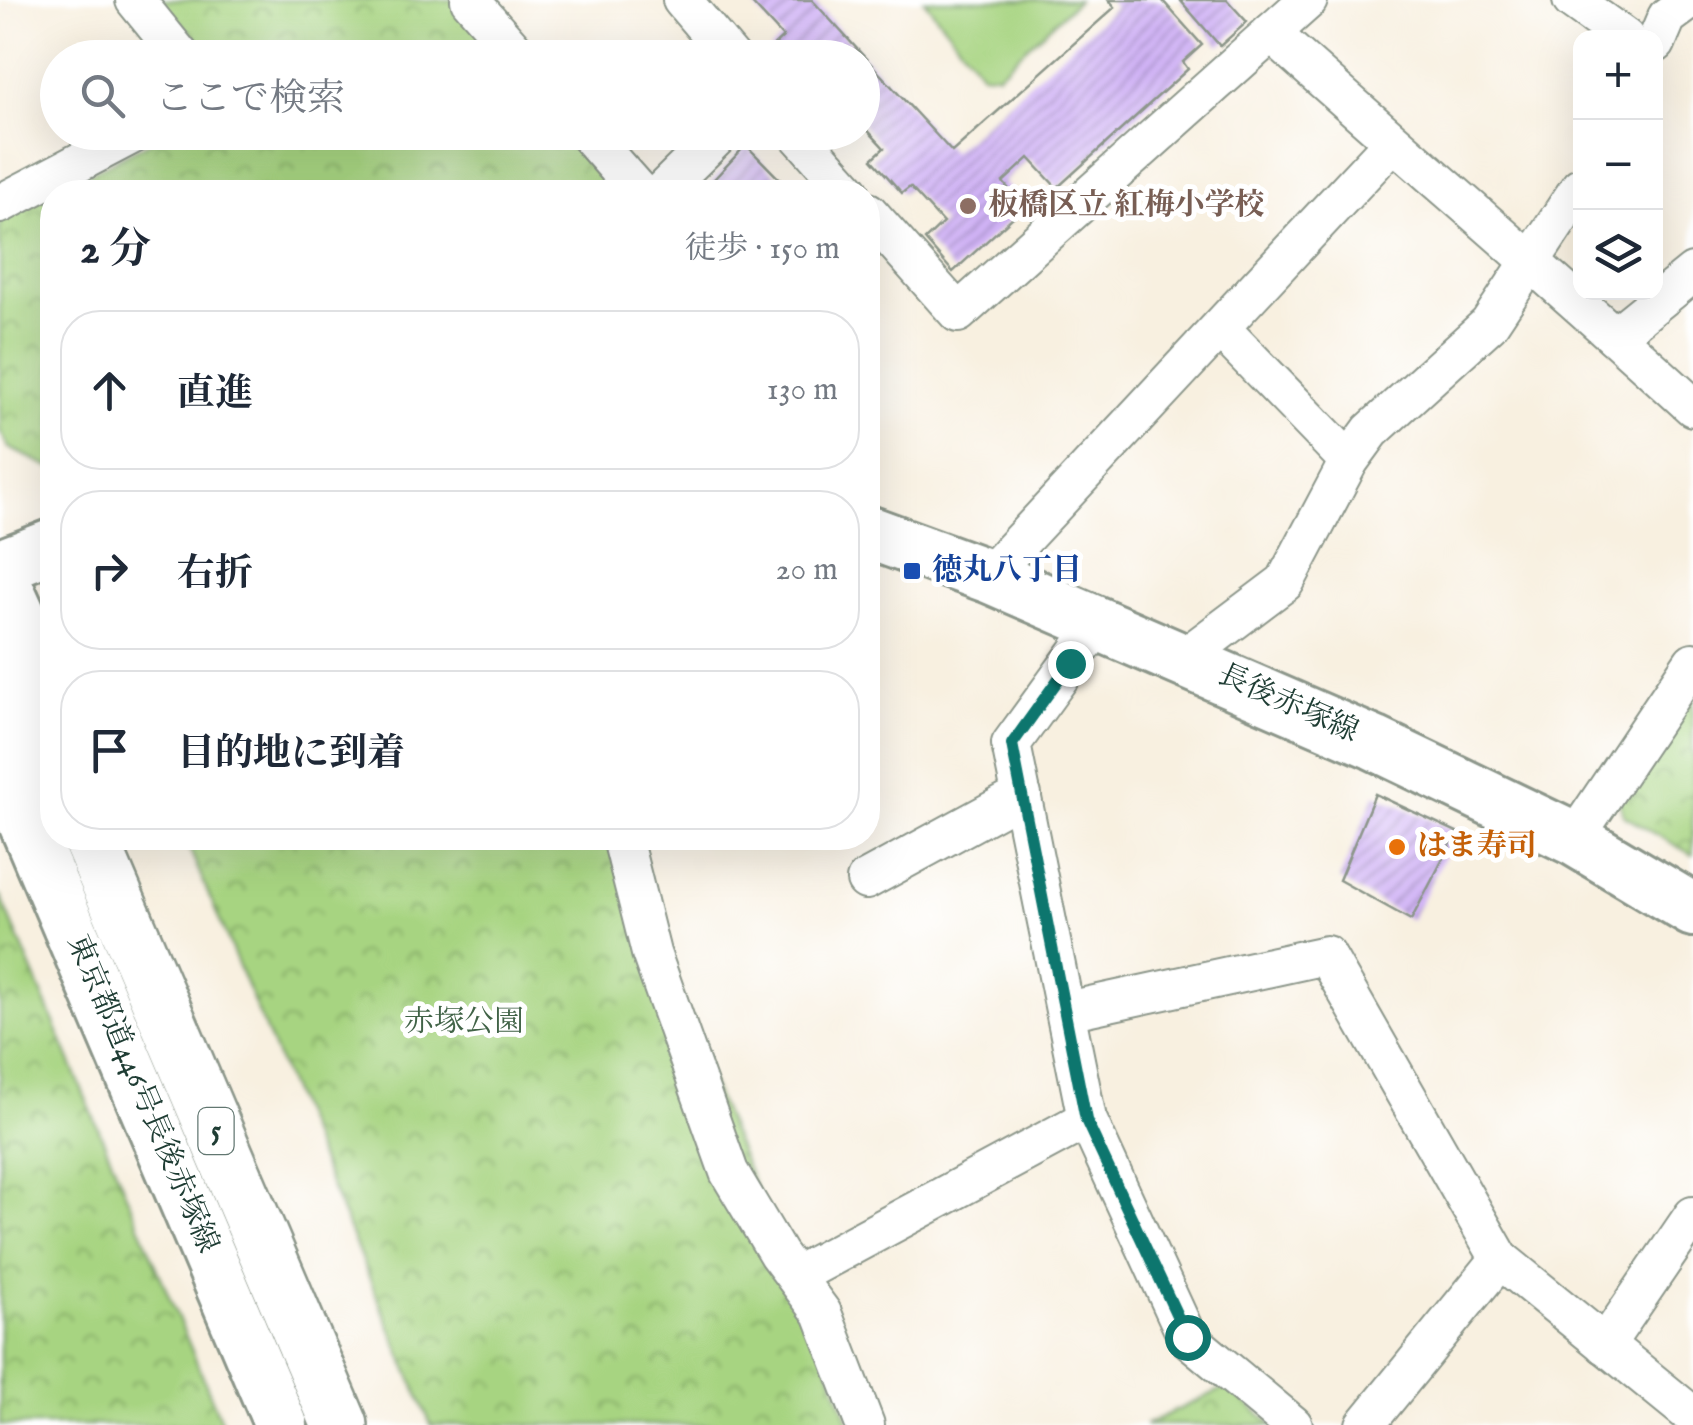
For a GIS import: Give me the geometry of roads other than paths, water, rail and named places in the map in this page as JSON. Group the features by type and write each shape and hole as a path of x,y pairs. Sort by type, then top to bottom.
{"highway":[{"path":"12,599 40,706"},
{"path":"0,691 40,784"},
{"name":"5","path":"69,850 174,1090 312,1425"},
{"name":"5","path":"95,850 340,1425"}],"main road":[{"name":"長後赤塚線","path":"880,546 988,576 1374,743 1574,839 1693,910"},
{"path":"40,562 12,599 40,663"},
{"name":"東京都道446号長後赤塚線","path":"0,764 281,1425"},
{"path":"121,850 365,1425"}],"street":[{"path":"135,0 167,40"},
{"path":"470,0 504,40"},
{"path":"682,0 716,40"},
{"path":"880,225 958,313 1308,0"},
{"path":"1572,0 1614,30"},
{"path":"1662,30 1667,17 1690,0"},
{"path":"1270,33 1392,143 1531,259 1693,407"},
{"path":"988,576 1392,143"},
{"path":"46,180 104,150"},
{"path":"602,150 628,180"},
{"path":"673,180 704,150"},
{"path":"812,150 839,180"},
{"path":"0,204 40,183"},
{"path":"1184,658 1284,582 1349,462 1371,431 1489,324 1573,197"},
{"path":"1615,336 1693,273"},
{"path":"1220,328 1349,462"},
{"path":"1099,623 1012,744 1086,1120 1187,1337 1294,1425"},
{"path":"1574,839 1693,662"},
{"path":"866,880 1022,795"},
{"path":"625,850 651,953 729,1172 778,1254 822,1314 865,1425"},
{"path":"1067,1010 1326,955 1500,1259 1693,1416"},
{"path":"795,1276 1086,1120"},
{"path":"1605,1345 1682,1258 1693,1216"},
{"path":"1365,1425 1500,1259"}],"place":[{"name":"板橋区立 紅梅小学校","path":"968,206"},
{"name":"徳丸八丁目","path":"912,571"},
{"name":"はま寿司","path":"1397,847"}],"park label":[{"name":"赤塚公園","path":"464,1023"}]}
